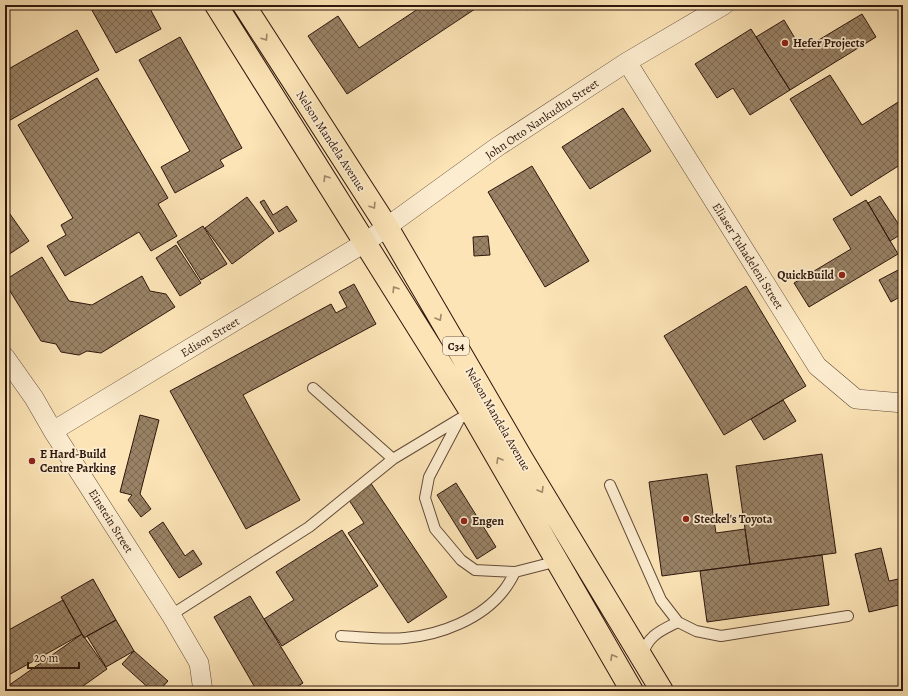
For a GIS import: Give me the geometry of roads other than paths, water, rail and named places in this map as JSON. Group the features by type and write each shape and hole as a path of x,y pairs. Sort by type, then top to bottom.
{"main road":[{"name":"Nelson Mandela Avenue","path":"216,5 366,242 465,416 558,561 632,691"},
{"name":"Nelson Mandela Avenue","path":"244,5 387,227 522,459 662,691"}],"street":[{"name":"John Otto Nankudhu Street","path":"366,242 498,147 627,62 724,5"},
{"name":"Eliaser Tuhadeleni Street","path":"627,62 817,366 856,399 903,403"},
{"name":"Edison Street","path":"53,431 366,242"},
{"name":"Einstein Street","path":"5,357 34,398 53,431 171,615 199,663 203,691"}],"lane":[{"path":"313,388 393,459"},
{"path":"171,615 309,527 393,459 465,416"},
{"path":"465,416 429,477 425,498 435,529 461,560 475,570 515,572 558,561"},
{"path":"610,485 661,600 678,622 696,631 721,636 848,616"},
{"path":"341,636 405,638 438,632 462,622 486,608 504,591 515,572"},
{"path":"643,659 644,647 651,639 657,633 678,622"}],"place":[{"name":"Hefer Projects","path":"785,43"},
{"name":"QuickBuild","path":"842,275"},
{"name":"E Hard-Build Centre Parking","path":"32,461"},
{"name":"Steckel's Toyota","path":"686,519"},
{"name":"Engen","path":"464,521"}]}
